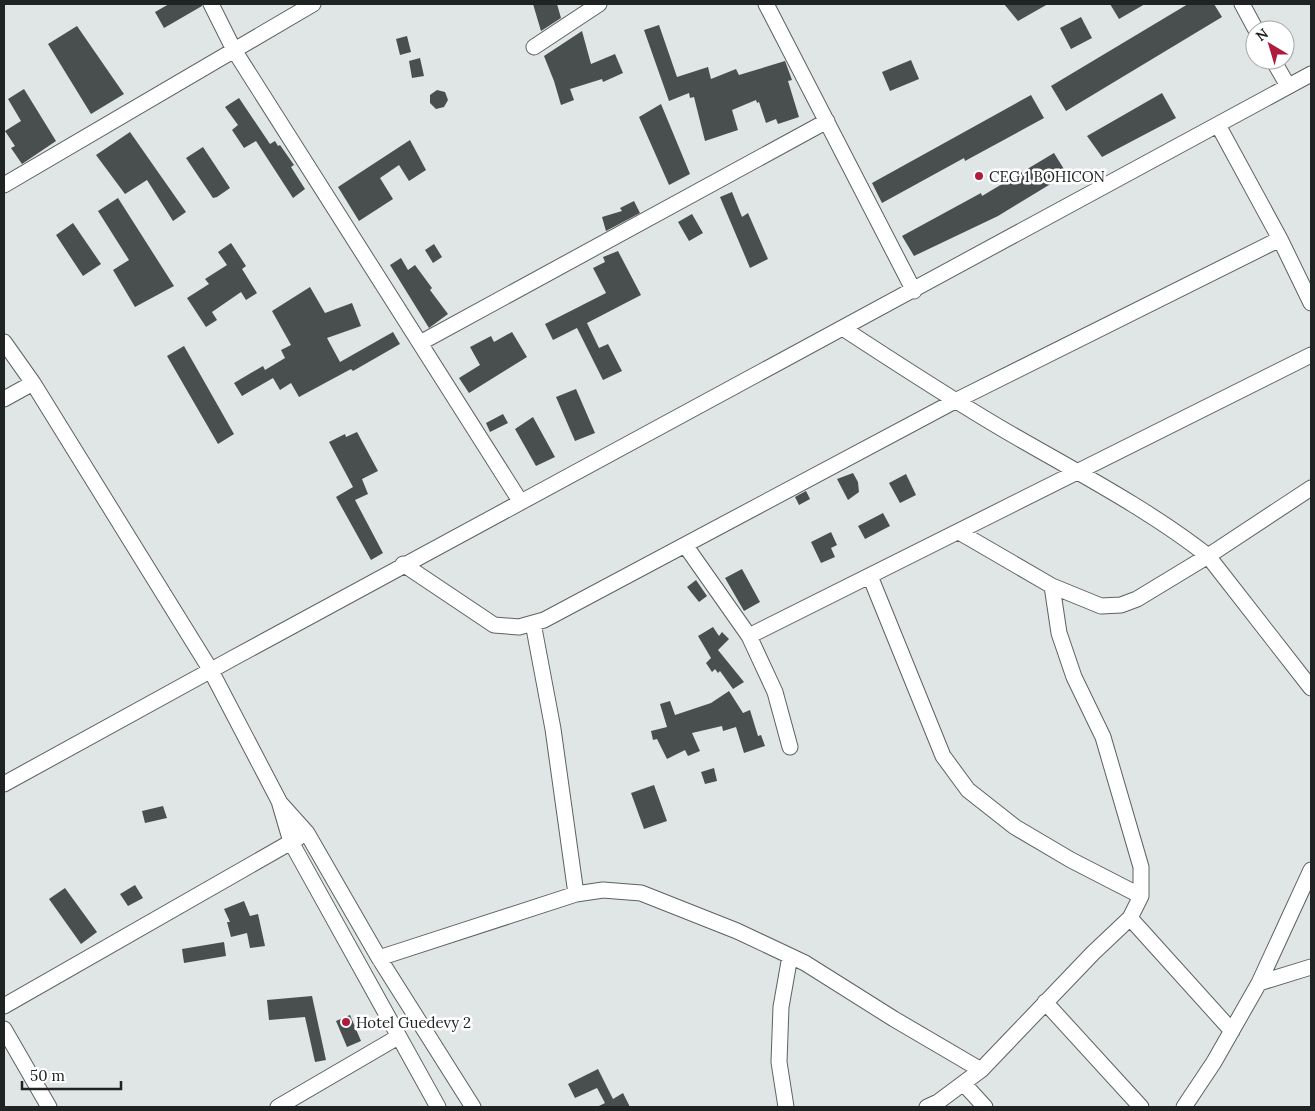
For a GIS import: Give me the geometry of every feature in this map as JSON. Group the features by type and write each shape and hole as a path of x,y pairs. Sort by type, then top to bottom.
{"street":[{"path":"211,4 234,50 520,501"},
{"path":"4,185 312,4"},
{"path":"534,47 599,4"},
{"path":"766,4 914,291"},
{"path":"1242,4 1251,20"},
{"path":"1279,70 1288,86"},
{"path":"4,784 403,564 844,329 1311,74"},
{"path":"420,343 827,121"},
{"path":"1218,125 1280,239 1311,303"},
{"path":"403,564 494,625 519,627 544,620 955,401 1280,239"},
{"path":"844,329 955,401 1078,472 1189,541 1208,556 1311,688"},
{"path":"4,342 33,383 210,669 279,802 291,842 438,1107"},
{"path":"749,636 1311,355"},
{"path":"4,399 33,383"},
{"path":"959,532 1052,586 1101,606 1121,605 1137,599 1208,556 1311,488"},
{"path":"685,545 749,636 774,692 790,747"},
{"path":"870,576 943,756 968,790 1016,827 1071,860 1141,896"},
{"path":"927,1107 964,1084 981,1070 1092,953 1130,918 1141,896 1141,867 1103,737 1074,676 1059,633 1052,586"},
{"path":"534,623 554,730 576,894"},
{"path":"279,802 307,833 379,958 473,1107"},
{"path":"4,1006 307,833"},
{"path":"1184,1107 1232,1031 1259,983 1311,870"},
{"path":"379,958 576,894 603,890 641,893 737,931 805,963 894,1020 981,1070"},
{"path":"1130,918 1232,1031"},
{"path":"786,1107 779,1062 781,1007 790,956"},
{"path":"1259,983 1311,967"},
{"path":"1046,1002 1141,1107"},
{"path":"4,1029 49,1107"},
{"path":"278,1107 398,1037"},
{"path":"964,1084 985,1107"}],"building":[{"path":"169,4 202,4 202,6 164,28 155,12"},
{"path":"533,4 557,4 561,18 541,31"},
{"path":"1004,4 1048,4 1018,21"},
{"path":"1110,4 1145,4 1119,19"},
{"path":"1188,4 1214,4 1222,17 1066,111 1051,86"},
{"path":"1081,17 1092,38 1071,49 1060,28"},
{"path":"659,25 677,77 708,67 711,79 736,69 739,75 785,61 792,80 788,81 799,117 778,124 776,119 766,123 759,102 757,103 756,100 732,110 738,130 705,141 694,97 690,98 689,93 669,101 644,30"},
{"path":"77,26 124,94 91,114 48,44"},
{"path":"582,31 591,64 615,54 623,73 603,82 602,79 570,89 574,100 561,105 544,56"},
{"path":"407,36 411,52 400,55 396,39"},
{"path":"420,58 424,76 412,78 409,61"},
{"path":"911,60 919,79 890,91 882,72"},
{"path":"24,89 56,141 22,164 11,148 15,146 5,131 21,121 8,99"},
{"path":"437,90 445,92 448,100 444,107 436,109 430,103 430,95"},
{"path":"1162,93 1176,118 1102,157 1087,136"},
{"path":"1031,95 1044,118 965,161 964,158 882,203 872,183"},
{"path":"239,98 270,144 275,141 278,146 280,145 294,165 291,167 305,189 293,198 256,141 244,148 232,130 238,125 225,107"},
{"path":"661,104 690,174 669,185 639,117"},
{"path":"130,132 186,212 173,221 147,180 125,194 96,155"},
{"path":"410,140 426,170 409,181 399,165 380,178 393,199 359,221 338,187"},
{"path":"203,147 230,188 213,198 186,158"},
{"path":"1054,153 1067,174 998,216 914,256 902,236 981,193 982,196"},
{"path":"732,192 742,217 748,213 768,259 750,268 720,197"},
{"path":"118,198 174,286 135,307 113,270 129,260 98,211"},
{"path":"634,201 640,213 606,231 602,217 622,211 620,208"},
{"path":"692,214 703,233 689,241 678,222"},
{"path":"73,223 101,264 83,276 56,235"},
{"path":"231,243 246,266 242,269 257,293 246,300 241,292 212,312 217,320 206,327 187,298 209,284 205,279 227,265 218,252"},
{"path":"434,244 442,257 433,263 425,250"},
{"path":"618,251 641,295 587,323 599,348 608,344 622,371 603,380 577,328 553,340 545,324 606,293 593,268 605,262 603,257"},
{"path":"401,258 408,270 415,265 432,288 430,290 448,314 429,328 390,265"},
{"path":"310,287 325,313 352,303 361,326 327,338 340,362 393,332 400,344 353,371 351,369 299,397 291,383 280,390 273,378 242,396 234,383 263,366 265,370 285,358 281,350 291,345 272,311"},
{"path":"512,332 527,357 469,393 459,378 480,365 470,347 491,336 494,342"},
{"path":"184,346 234,434 218,444 167,356"},
{"path":"576,389 595,433 575,441 556,397"},
{"path":"503,414 508,423 490,432 486,423"},
{"path":"533,417 555,457 536,466 515,429"},
{"path":"357,432 378,471 362,479 368,494 355,500 383,553 371,560 336,497 353,487 329,442 345,434 346,437"},
{"path":"853,473 858,482 859,492 848,500 837,479"},
{"path":"906,474 916,495 900,503 889,483"},
{"path":"806,491 810,499 799,505 795,497"},
{"path":"883,513 890,526 865,539 858,526"},
{"path":"831,532 837,545 831,548 835,557 821,563 811,542"},
{"path":"742,569 760,602 744,611 725,578"},
{"path":"696,580 707,596 699,602 687,587"},
{"path":"713,627 719,636 722,632 729,639 718,650 744,682 733,689 720,671 718,673 715,669 712,672 706,663 711,658 698,636"},
{"path":"729,691 743,713 750,710 758,736 761,735 765,746 744,753 736,727 723,731 722,726 692,733 700,751 688,756 685,750 667,759 657,739 653,740 651,731 667,727 660,704 670,701 675,715 711,703"},
{"path":"714,768 717,781 705,784 701,772"},
{"path":"654,785 667,821 644,829 631,793"},
{"path":"163,806 167,818 145,823 142,811"},
{"path":"135,885 143,898 128,906 120,894"},
{"path":"65,888 97,932 81,944 49,899"},
{"path":"244,901 250,916 258,914 265,946 250,948 247,933 231,937 227,922 230,922 224,909"},
{"path":"224,942 226,956 184,963 182,949"},
{"path":"312,996 326,1060 315,1062 305,1017 269,1020 267,1000"},
{"path":"350,1015 361,1041 347,1047 336,1021"},
{"path":"598,1069 613,1099 623,1093 630,1107 597,1107 605,1103 597,1088 575,1098 568,1084"}],"place":[{"name":"CEG 1 BOHICON","path":"979,176"},
{"name":"Hotel Guedevy 2","path":"346,1022"}]}
